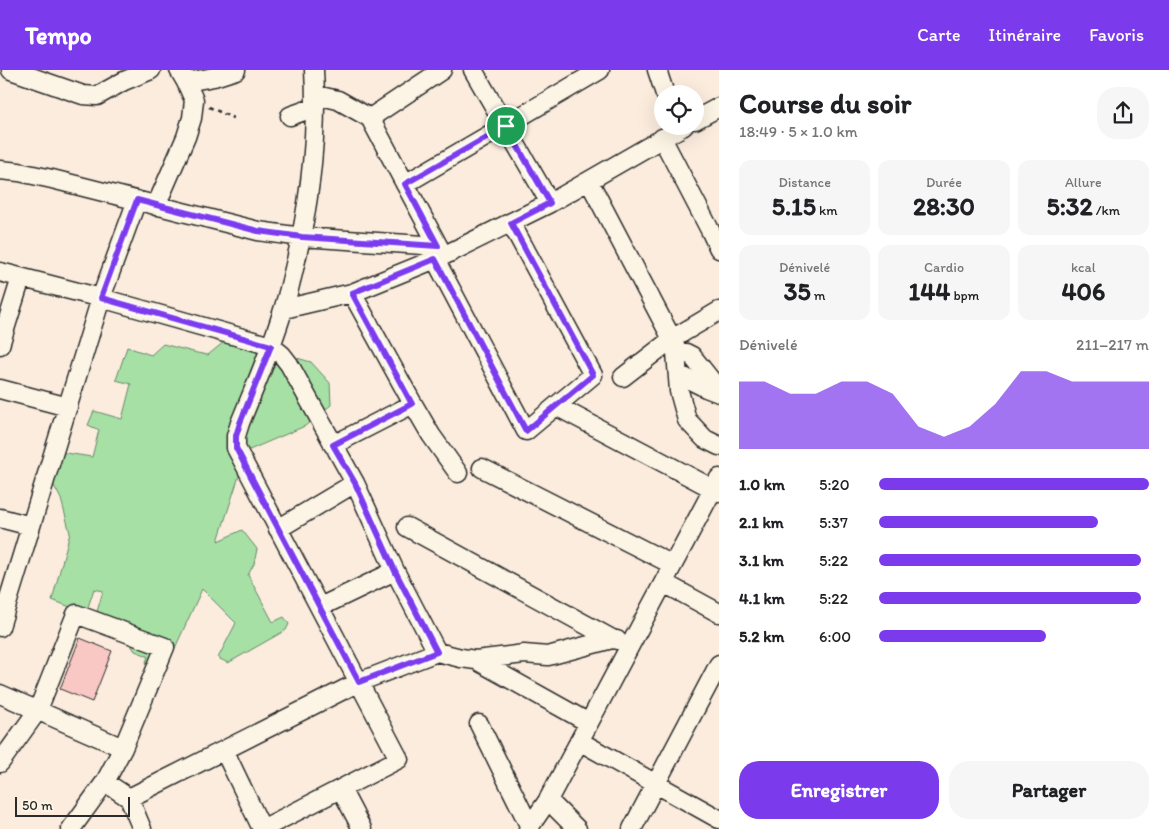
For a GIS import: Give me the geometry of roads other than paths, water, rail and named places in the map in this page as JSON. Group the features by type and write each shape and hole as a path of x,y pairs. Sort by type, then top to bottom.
{"street":[{"path":"11,70 83,95 97,96 124,81 151,70"},
{"path":"156,206 192,118 194,100 183,76 214,77 236,70"},
{"path":"224,750 262,829 400,759 236,448 236,436 240,423 284,310 302,237 312,164 315,101 314,70"},
{"path":"370,118 442,70"},
{"path":"473,70 550,203"},
{"path":"405,184 600,70"},
{"path":"657,70 662,85"},
{"path":"290,116 304,110 315,101 338,100 370,118 405,184 526,431 593,375 511,223"},
{"path":"704,115 719,107"},
{"path":"284,310 352,293 439,253 511,223 589,181 667,135"},
{"path":"677,135 710,230 719,249"},
{"path":"0,170 44,177 258,231 439,253"},
{"path":"589,181 674,346 679,391 687,420 705,440 719,446"},
{"path":"0,627 101,298 137,200"},
{"path":"0,272 101,298 271,346 282,355 289,364 355,483 395,571 437,652"},
{"path":"0,345 21,278"},
{"path":"352,293 412,404 458,473"},
{"path":"623,377 674,346 719,310"},
{"path":"674,346 692,356 719,391"},
{"path":"678,374 706,388 719,391"},
{"path":"0,389 68,407"},
{"path":"333,445 412,404"},
{"path":"529,828 548,800 717,486 556,406"},
{"path":"482,468 673,566"},
{"path":"278,529 355,483"},
{"path":"0,518 31,526"},
{"path":"407,527 612,639"},
{"path":"320,607 395,571"},
{"path":"664,582 719,613"},
{"path":"0,764 38,710 76,614 165,647 123,748 104,782 70,829"},
{"path":"128,798 359,682 437,652 476,660 524,654 548,656 612,639 633,640"},
{"path":"476,660 589,723"},
{"path":"632,829 719,664"},
{"path":"0,694 123,748"},
{"path":"479,724 529,828"},
{"path":"579,742 719,819"},
{"path":"104,782 128,798 142,829"},
{"path":"341,789 362,829"},
{"path":"548,800 577,829"}]}
